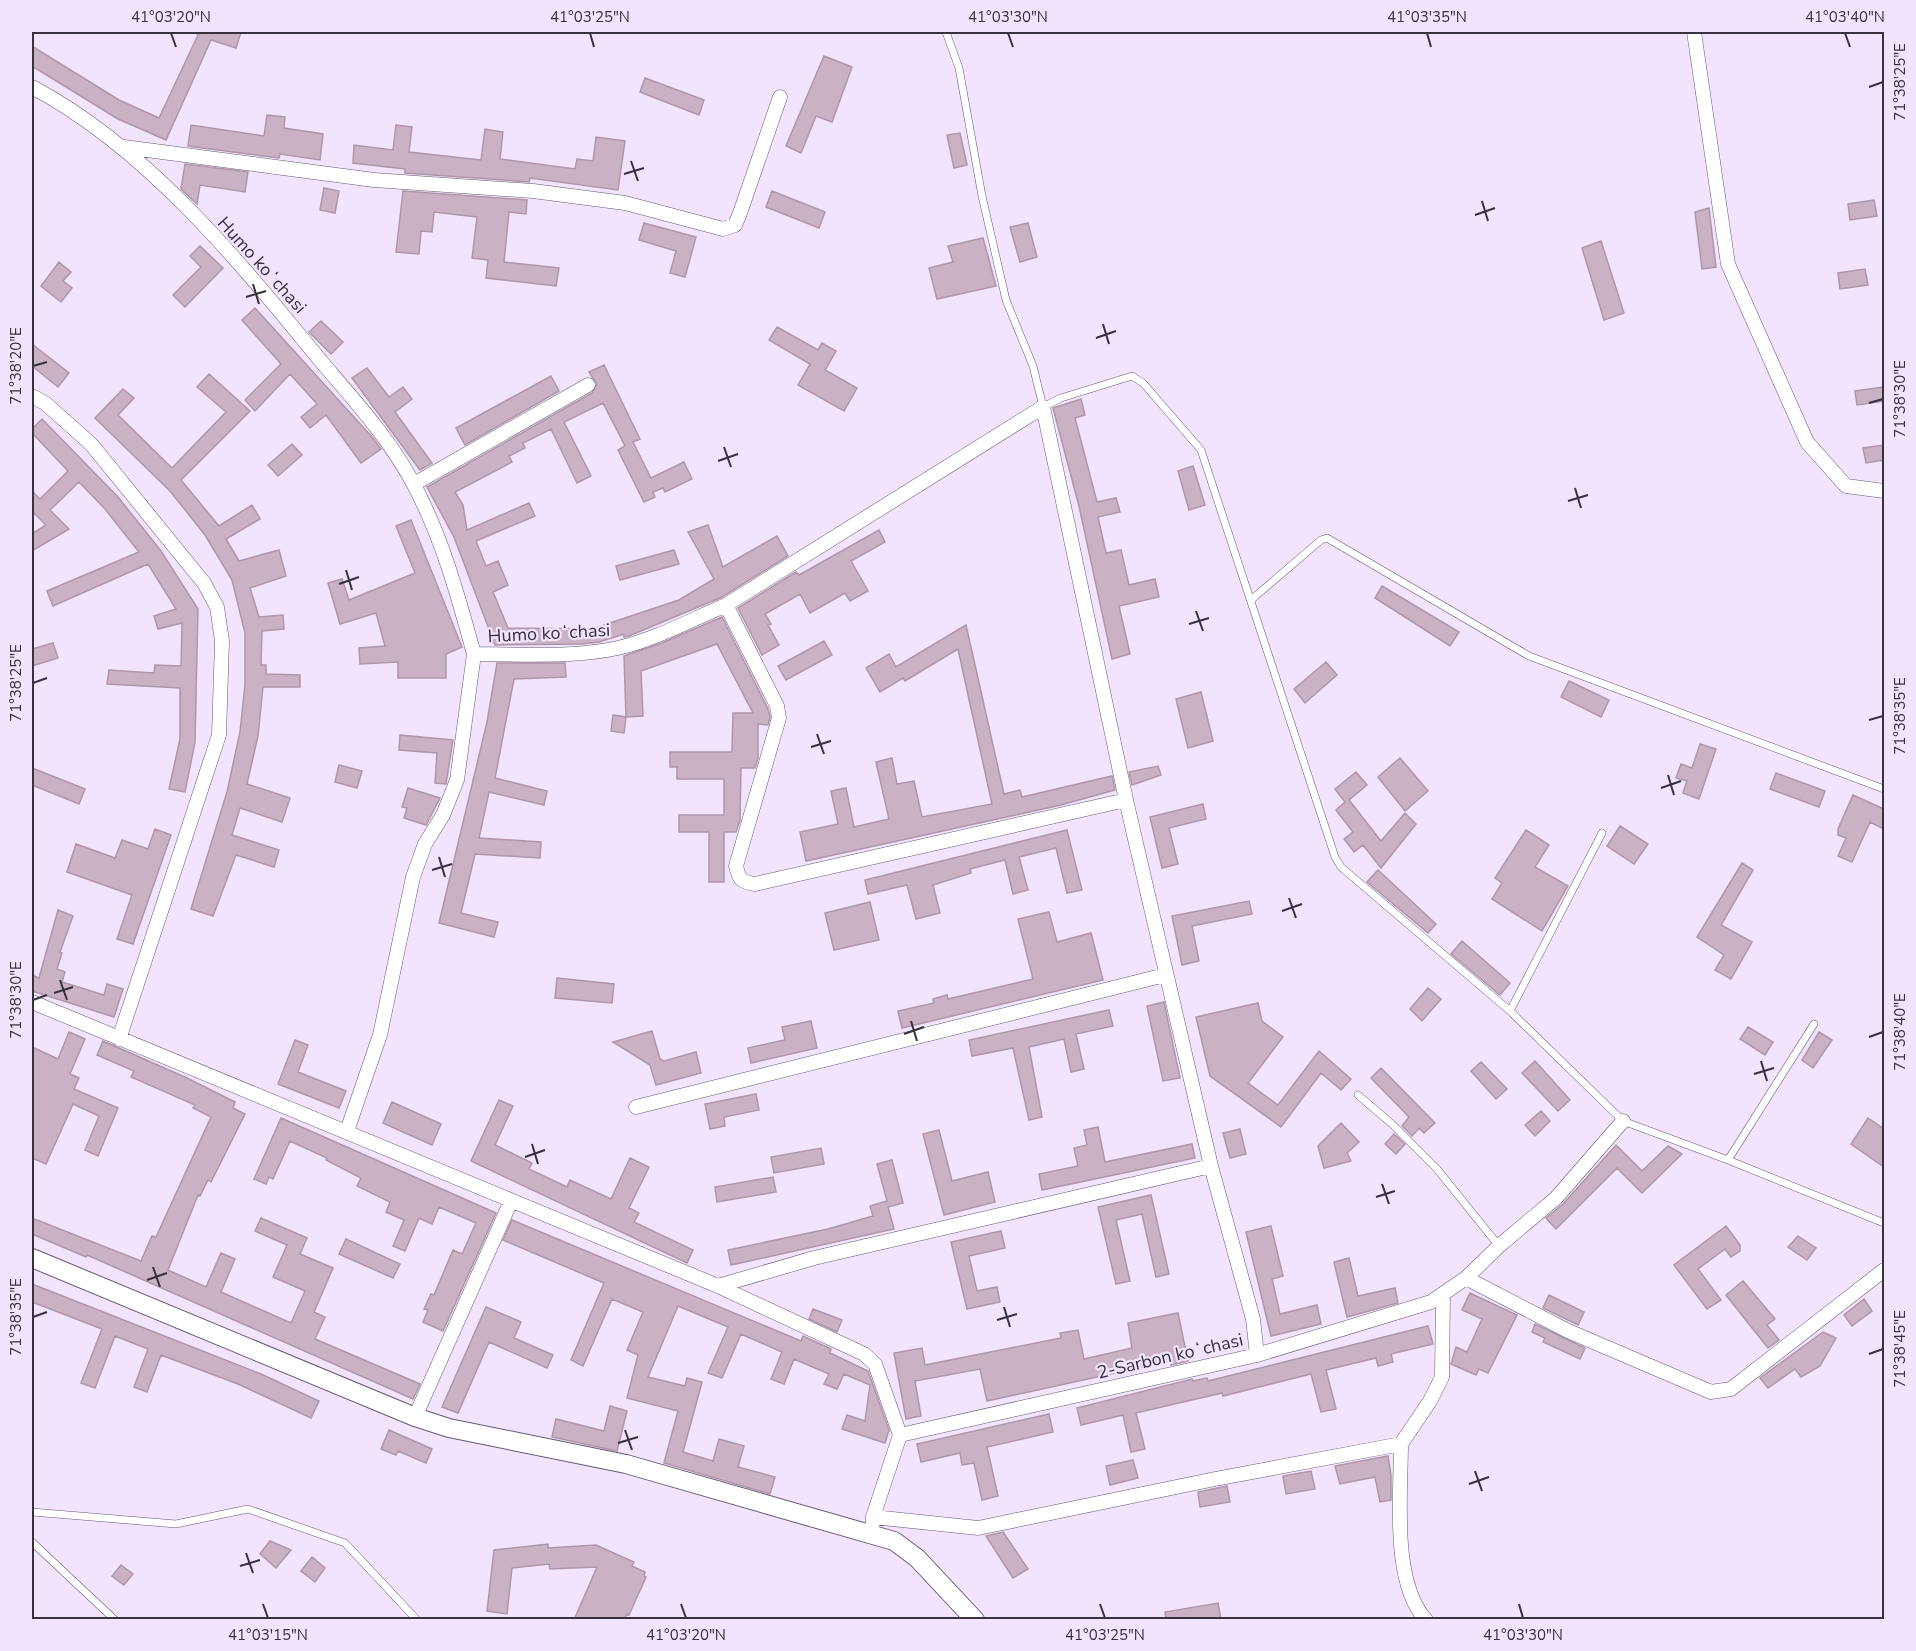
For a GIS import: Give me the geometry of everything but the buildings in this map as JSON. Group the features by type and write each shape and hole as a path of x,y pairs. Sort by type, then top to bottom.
{"street":[{"path":"1694,32 1728,264 1807,442 1846,486 1884,491"},
{"name":"Humo koʻchasi","path":"32,87 124,147 198,220 299,334 386,439 414,484 451,572 474,654 599,652 621,648 726,605 1044,407"},
{"name":"Humo koʻchasi","path":"124,147 374,180 533,191 625,203 723,229 735,225 780,97"},
{"path":"414,484 588,385"},
{"path":"32,396 45,403 91,444 204,583 217,607 222,641 219,735 119,1039"},
{"path":"1044,407 1165,975 1211,1166 1253,1319 1257,1355"},
{"path":"726,605 777,706 779,718 736,866 738,877 743,882 755,884 1126,800"},
{"path":"346,1131 380,1035 413,878 425,844 443,815 457,780 474,654"},
{"path":"636,1107 1165,975"},
{"path":"32,1002 718,1286 864,1354 875,1364 900,1435 873,1525"},
{"name":"2-Sarbon koʻchasi","path":"900,1435 1257,1355 1431,1302 1466,1278 1498,1246 1556,1198 1623,1121"},
{"path":"718,1286 814,1258 1211,1166"},
{"path":"415,1417 511,1201"},
{"path":"32,1258 415,1417 449,1428 626,1464 873,1525 978,1528 1215,1479 1401,1444"},
{"path":"1466,1278 1568,1331 1711,1392 1721,1392 1731,1389 1884,1270"},
{"path":"1425,1620 1411,1598 1405,1580 1401,1536 1401,1444 1430,1401 1442,1377 1443,1295"},
{"path":"873,1525 917,1558 975,1620"}],"lane":[{"path":"946,32 959,68 982,196 1006,300 1033,366 1044,407 1061,398 1125,377 1138,378 1201,450 1341,867 1510,1011 1623,1121 1728,1160 1884,1223"},
{"path":"1251,600 1321,540 1327,538 1529,656 1884,789"},
{"path":"1510,1011 1602,833"},
{"path":"1728,1160 1814,1024"},
{"path":"1358,1095 1392,1124 1437,1169 1498,1246"},
{"path":"32,1512 176,1524 248,1509 345,1544 417,1620"},
{"path":"32,1542 115,1620"}]}
